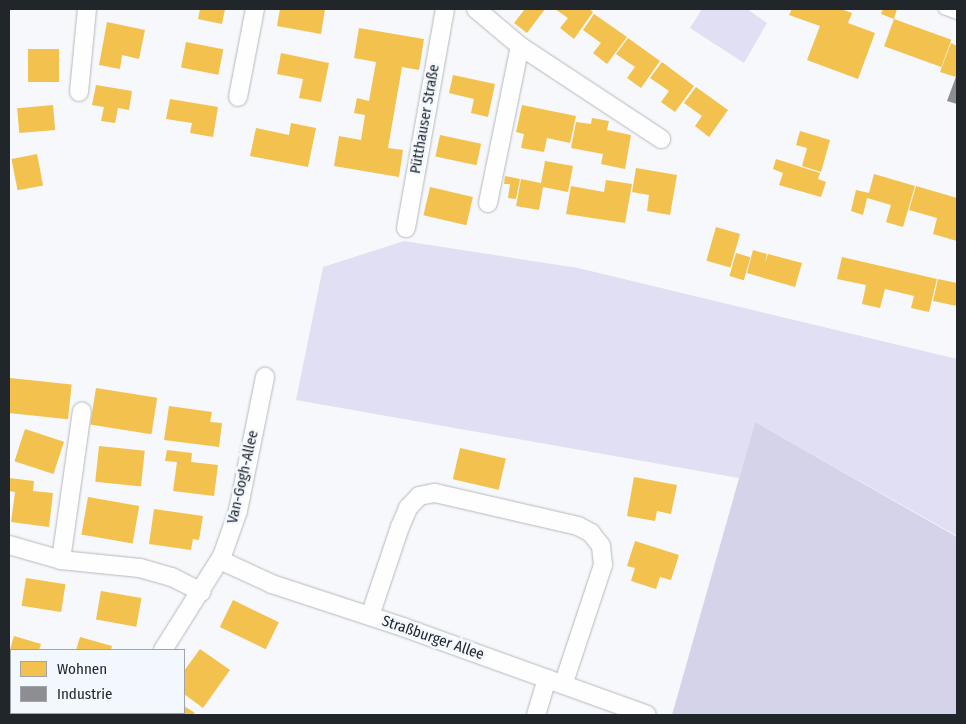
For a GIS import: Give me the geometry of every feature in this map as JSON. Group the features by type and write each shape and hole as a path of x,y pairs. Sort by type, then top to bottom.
{"street":[{"path":"79,92 87,9"},
{"path":"238,97 255,9"},
{"name":"Pütthauser Straße","path":"406,228 445,9"},
{"path":"476,9 520,46 660,139"},
{"path":"488,203 520,46"},
{"name":"Van-Gogh-Allee","path":"164,649 220,560 238,510 265,377"},
{"path":"61,560 82,411"},
{"path":"370,616 400,527 408,508 419,496 435,492 578,526 592,533 601,546 603,565 555,682 536,715"},
{"path":"9,545 61,560 140,568 172,577 201,592"},
{"name":"Straßburger Allee","path":"220,560 272,584 370,616 647,715"}],"lane":[{"path":"943,9 957,14"}],"shaded area":[{"path":"702,9 747,9 767,23 744,63 690,28"},
{"path":"404,241 578,268 957,359 957,536 755,422 739,478 296,400 323,267"},
{"path":"755,422 957,537 957,715 672,715"}],"building: Wohnen":[{"path":"200,9 225,9 222,24 198,19"},
{"path":"280,9 325,9 321,34 277,26"},
{"path":"525,9 545,9 527,33 514,23"},
{"path":"555,9 589,9 593,12 574,39 560,28 568,18"},
{"path":"792,9 841,9 852,13 848,23 875,33 858,79 807,60 820,26 789,15"},
{"path":"883,9 897,9 894,19 881,14"},
{"path":"594,14 627,37 607,64 593,53 601,43 583,30"},
{"path":"894,19 951,40 941,67 884,46"},
{"path":"107,22 145,30 139,59 122,55 120,69 99,65"},
{"path":"359,28 424,39 419,70 402,67 388,148 403,150 399,177 334,166 339,136 361,140 365,115 354,113 357,98 369,101 376,62 354,58"},
{"path":"628,38 660,61 641,88 627,78 635,67 616,54"},
{"path":"186,42 223,49 218,75 181,68"},
{"path":"951,43 957,46 956,77 940,72"},
{"path":"28,49 59,49 59,82 28,82"},
{"path":"281,53 329,63 321,102 299,98 303,79 277,74"},
{"path":"662,62 694,86 675,112 661,102 669,91 650,78"},
{"path":"453,75 495,84 488,117 471,113 474,99 449,93"},
{"path":"96,85 132,91 129,110 118,108 115,123 101,121 104,107 92,105"},
{"path":"696,87 728,110 709,137 695,126 702,116 684,103"},
{"path":"170,99 218,107 213,137 190,133 192,123 166,119"},
{"path":"53,105 55,130 19,133 17,108"},
{"path":"522,105 576,116 570,143 547,138 544,152 521,148 524,134 516,132"},
{"path":"592,118 609,121 607,130 631,135 625,169 601,164 603,154 571,148 576,122 591,124"},
{"path":"291,123 316,128 308,167 250,156 256,128 289,135"},
{"path":"800,131 830,140 821,172 802,166 807,148 796,145"},
{"path":"440,135 481,144 477,165 435,157"},
{"path":"37,154 43,185 18,190 11,159"},
{"path":"776,159 820,173 818,179 826,182 821,197 779,185 783,173 773,169"},
{"path":"545,161 573,166 568,192 543,187 539,210 516,206 521,179 541,183"},
{"path":"636,168 677,175 670,215 647,211 649,195 632,192"},
{"path":"874,174 915,186 903,227 886,222 891,205 867,198 863,215 851,211 856,190 869,193"},
{"path":"505,176 520,179 516,199 508,198 510,184 504,184"},
{"path":"606,180 632,184 625,223 566,214 571,186 604,192"},
{"path":"916,186 957,198 957,241 933,234 937,218 909,210"},
{"path":"430,187 473,197 466,225 423,215"},
{"path":"716,227 740,234 730,268 706,261"},
{"path":"753,250 767,254 765,263 768,254 802,263 795,287 747,273"},
{"path":"736,253 750,257 744,280 729,276"},
{"path":"842,257 937,279 929,312 911,308 914,296 885,289 880,308 862,304 866,285 837,279"},
{"path":"938,279 957,283 957,306 933,301"},
{"path":"10,378 72,384 68,419 9,413"},
{"path":"96,388 157,398 151,434 90,425"},
{"path":"169,406 212,412 210,422 222,423 219,447 164,440"},
{"path":"25,429 64,442 53,474 14,461"},
{"path":"99,446 145,451 141,487 95,482"},
{"path":"460,448 506,459 499,490 453,479"},
{"path":"167,450 192,453 191,462 218,465 214,496 173,491 177,462 165,461"},
{"path":"634,477 677,485 671,514 657,511 655,521 627,516"},
{"path":"9,478 34,481 33,491 53,493 49,527 11,522 15,492 9,491"},
{"path":"88,497 139,506 133,543 81,534"},
{"path":"154,509 203,516 199,540 193,539 191,550 149,544"},
{"path":"635,541 679,555 671,580 660,577 656,589 631,581 635,568 627,566"},
{"path":"26,578 66,584 61,612 22,606"},
{"path":"101,591 141,598 136,627 96,620"},
{"path":"233,600 279,622 266,649 220,627"},
{"path":"14,636 41,644 39,649 10,649"},
{"path":"80,637 112,646 111,649 76,649"},
{"path":"200,649 230,670 203,708 185,695 185,670"},
{"path":"185,707 195,713 193,715 152,715 185,714"},
{"path":"75,714 79,715 49,715"}],"building: Industrie":[{"path":"957,74 957,104 947,101"}]}
